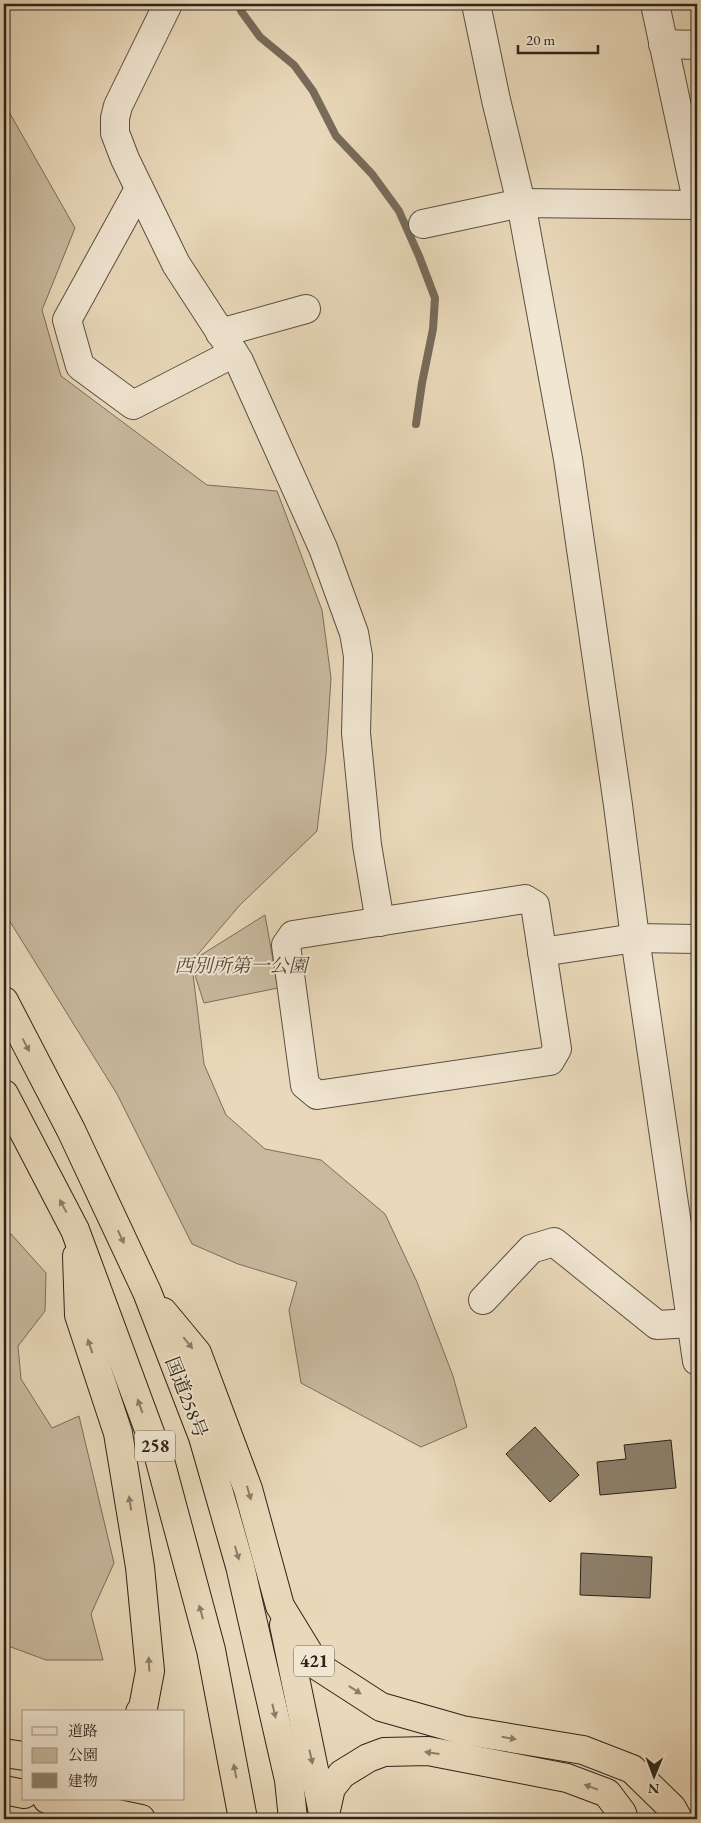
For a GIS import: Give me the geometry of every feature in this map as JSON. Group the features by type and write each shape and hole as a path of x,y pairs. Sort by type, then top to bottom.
{"highway":[{"name":"国道258号","path":"4,1001 71,1130 147,1292 203,1437 240,1566 290,1780 293,1819"},
{"name":"258","path":"4,1094 75,1230 159,1457 211,1650 243,1819"},
{"path":"75,1230 79,1315 118,1433 140,1567 150,1670 142,1710"},
{"name":"421","path":"147,1292 196,1353 248,1489 280,1606 316,1665 381,1707 462,1730 583,1750 632,1769 672,1808 678,1819"},
{"path":"280,1606 324,1819"},
{"path":"324,1819 331,1788 342,1774 368,1758 384,1752 428,1752 567,1778 607,1793 622,1813 624,1819"},
{"path":"4,1753 22,1756"},
{"path":"4,1790 22,1794"},
{"path":"52,1800 141,1819"}],"street":[{"path":"168,4 118,106 115,118 115,132 125,159 176,264 239,361 323,548 354,632 358,656 356,733 367,845 380,922"},
{"path":"476,4 496,100 521,203 568,459 697,1361"},
{"path":"655,4 697,200"},
{"path":"663,44 697,45"},
{"path":"139,189 67,320 80,366 133,405 227,343 306,309"},
{"path":"423,224 521,203 697,205"},
{"path":"525,899 535,906 557,1049 550,1060 317,1095 305,1085 286,945 293,935 380,922 525,899"},
{"path":"542,952 635,938 697,939"},
{"path":"483,1300 532,1250 554,1242 657,1325 692,1323"}],"green space":[{"name":"西別所第一公園","path":"4,103 75,228 42,310 61,376 207,485 277,491 322,610 331,678 326,755 317,831 240,905 193,960 265,915 278,988 204,1003 192,966 204,1064 226,1115 265,1149 321,1160 385,1214 417,1282 453,1376 467,1427 421,1447 301,1383 289,1310 297,1282 238,1264 192,1244 117,1094 4,912"},
{"path":"4,1229 11,1234 46,1273 45,1311 18,1346 21,1379 52,1428 79,1416 114,1563 91,1614 103,1660 46,1660 11,1647 4,1647"}],"building":[{"path":"535,1427 579,1475 550,1502 506,1454"},
{"path":"671,1440 676,1488 600,1495 597,1462 626,1459 624,1445"},
{"path":"581,1553 652,1557 650,1598 580,1595"}],"waterway":[{"path":"241,4 241,11 260,37 294,65 313,91 336,136 372,174 399,211 419,256 435,298 433,329 416,424"}]}
